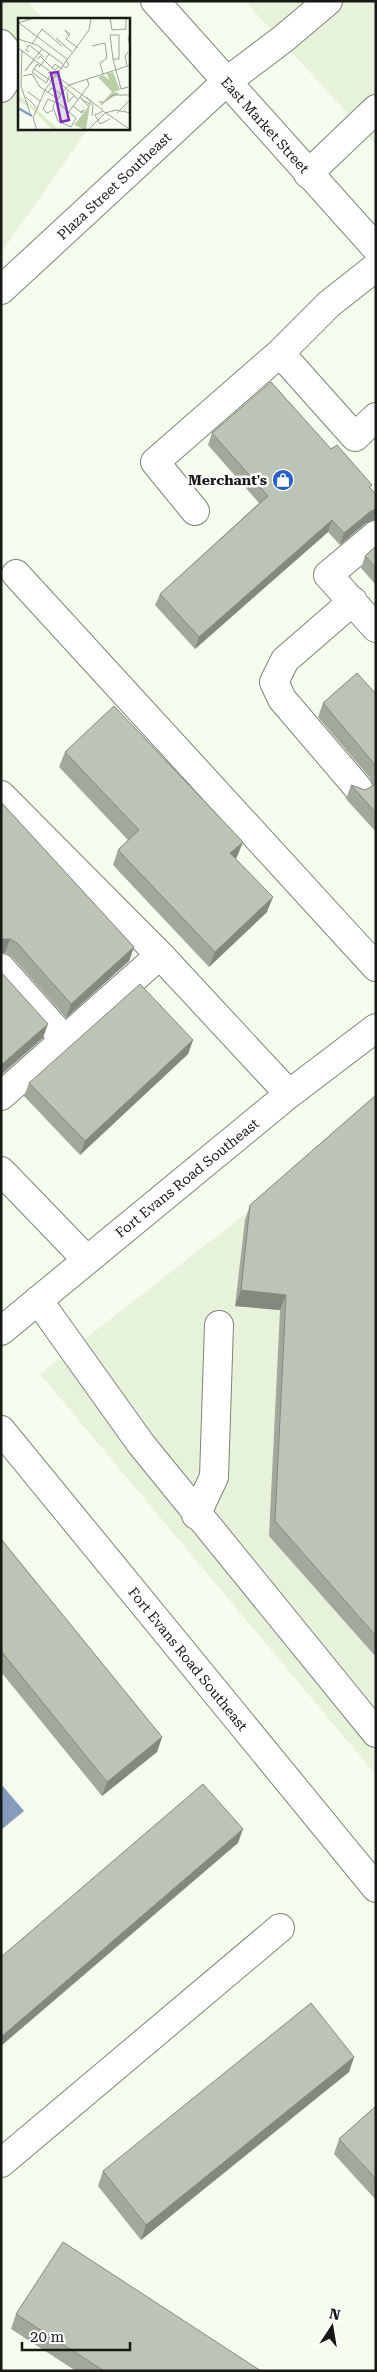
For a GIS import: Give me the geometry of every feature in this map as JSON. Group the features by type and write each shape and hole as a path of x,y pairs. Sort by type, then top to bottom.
{"street":[{"name":"East Market Street","path":"155,1 376,248"},
{"name":"Plaza Street Southeast","path":"1,290 226,82 283,39 328,1"},
{"path":"1,44 17,63 1,88"},
{"path":"308,174 376,109"},
{"path":"195,511 155,462 280,353 330,304 376,267"},
{"path":"280,353 355,437 376,417"},
{"path":"376,535 328,575 376,628"},
{"path":"16,574 376,967"},
{"path":"353,601 285,660 274,682 282,699 358,788"},
{"path":"1,795 160,956 289,1094"},
{"path":"1,1096 160,956"},
{"path":"1,968 65,1040"},
{"name":"Fort Evans Road Southeast","path":"1,1331 289,1094 376,1028"},
{"path":"1,1171 87,1260"},
{"path":"38,1300 141,1444 376,1733"},
{"path":"196,1514 214,1477 219,1325"},
{"name":"Fort Evans Road Southeast","path":"1,1430 376,1888"},
{"path":"1,2163 280,1928"}],"shaded area":[{"path":"1,1 28,1 42,18 18,18 18,130 87,130 1,253"},
{"path":"245,1 376,1 376,145 367,135"},
{"path":"376,1112 376,1775 40,1374"}],"water":[{"path":"1,1784 24,1811 1,1830"}],"building":[{"path":"271,382 331,449 337,445 372,485 369,487 376,494 376,509 344,533 332,520 199,637 160,594 268,496 212,433"},
{"path":"376,546 376,568 365,556"},
{"path":"357,673 376,694 376,766 323,703"},
{"path":"114,706 243,842 230,853 273,897 215,952 118,850 139,830 65,752"},
{"path":"376,782 376,813 351,785 365,790"},
{"path":"1,802 134,947 71,1004 17,943 10,939 1,940"},
{"path":"1,972 48,1024 1,1065"},
{"path":"140,984 193,1040 85,1141 29,1083"},
{"path":"376,1095 376,1636 275,1521 286,1295 241,1290 250,1205"},
{"path":"1,1539 162,1737 107,1782 1,1651"},
{"path":"203,1784 243,1829 1,2037 1,1957"},
{"path":"311,2003 354,2057 146,2225 103,2171"},
{"path":"376,2106 376,2179 339,2139"},
{"path":"63,2242 261,2371 104,2371 16,2314"}],"place":[{"name":"Merchant's","path":"283,480"}]}
